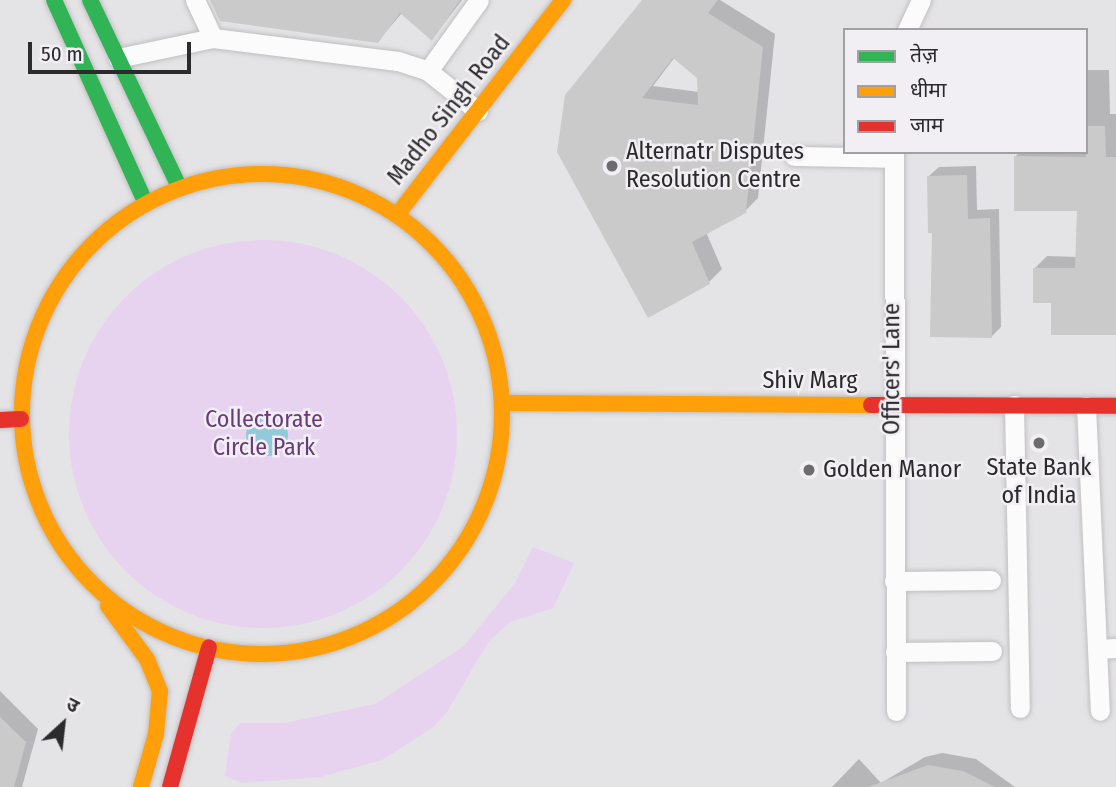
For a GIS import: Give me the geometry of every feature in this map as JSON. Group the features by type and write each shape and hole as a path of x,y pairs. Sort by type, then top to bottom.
{"main road":[{"path":"54,0 144,199"},
{"path":"90,0 180,189"},
{"name":"Madho Singh Road","path":"397,215 564,0"},
{"path":"86,577 128,614 209,647 277,655 347,640 404,609 439,579 477,526 498,469 504,403 495,349 479,308 443,255 397,215 352,190 300,176 236,175 144,199 79,256 44,309 25,369 21,419 27,468 46,520 86,577 147,659 160,691 156,734 141,787"},
{"name":"Shiv Marg","path":"504,403 1116,406"},
{"path":"0,420 21,419"},
{"path":"170,787 209,647"}],"street":[{"path":"195,0 213,38"},
{"path":"428,71 479,0"},
{"path":"908,28 920,0"},
{"path":"118,58 213,38 398,61 428,71 478,111"},
{"path":"794,156 894,155"},
{"name":"Officers' Lane","path":"894,155 891,405 896,711"},
{"path":"1014,405 1020,708"},
{"path":"1086,406 1107,648 1100,711"},
{"path":"894,582 990,580"},
{"path":"895,652 992,651"}],"green space":[{"name":"Collectorate Circle Park","path":"263,240 301,243 337,255 371,272 400,297 425,326 442,360 454,396 457,434 454,472 442,508 425,542 400,571 371,596 337,613 301,625 263,628 225,625 189,613 155,596 126,571 101,542 84,508 72,472 69,434 72,396 84,360 101,326 126,297 155,272 189,255 225,243"},
{"path":"533,547 574,563 553,608 510,622 489,641 447,712 432,728 382,760 320,777 242,783 225,776 231,734 240,723 285,723 375,704 463,647 515,583"}],"water":[{"path":"267,414 282,420 288,435 282,450 267,456 252,450 246,435 252,420"}],"building":[{"path":"210,0 460,0 432,41 400,13 378,43 220,21"},
{"path":"642,0 718,0 708,13 763,47 746,213 692,242 710,284 648,318 557,152 565,95","holes":["673,58 697,78 698,105 642,98"]},
{"path":"1088,126 1105,126 1106,157 1116,157 1116,335 1051,335 1051,303 1033,303 1033,268 1075,268 1077,211 1014,211 1014,156 1086,157"},
{"path":"967,175 968,219 990,218 992,338 930,337 932,233 928,233 927,176"},
{"path":"0,717 26,742 14,787 0,787"},
{"path":"928,765 963,771 995,787 868,787"}],"traffic: fast":[{"path":"54,0 144,199"},
{"path":"90,0 180,189"}],"traffic: slow":[{"path":"397,215 563,0"},
{"path":"262,174 309,179 354,192 395,214 432,244 462,281 484,322 497,367 502,414 497,461 484,506 462,547 432,584 395,614 354,636 309,649 262,654 215,649 170,636 129,614 92,584 62,547 40,506 27,461 22,414 27,367 40,322 62,281 92,244 129,214 170,192 215,179 262,174"},
{"path":"504,403 871,405"},
{"path":"108,606 147,659 160,691 156,734 141,787"}],"traffic: jam":[{"path":"871,405 1116,406"},
{"path":"0,420 21,419"},
{"path":"170,787 209,647"}],"place":[{"name":"Alternatr Disputes Resolution Centre","path":"612,166"},
{"name":"State Bank of India","path":"1039,443"},
{"name":"Golden Manor","path":"809,470"}]}
